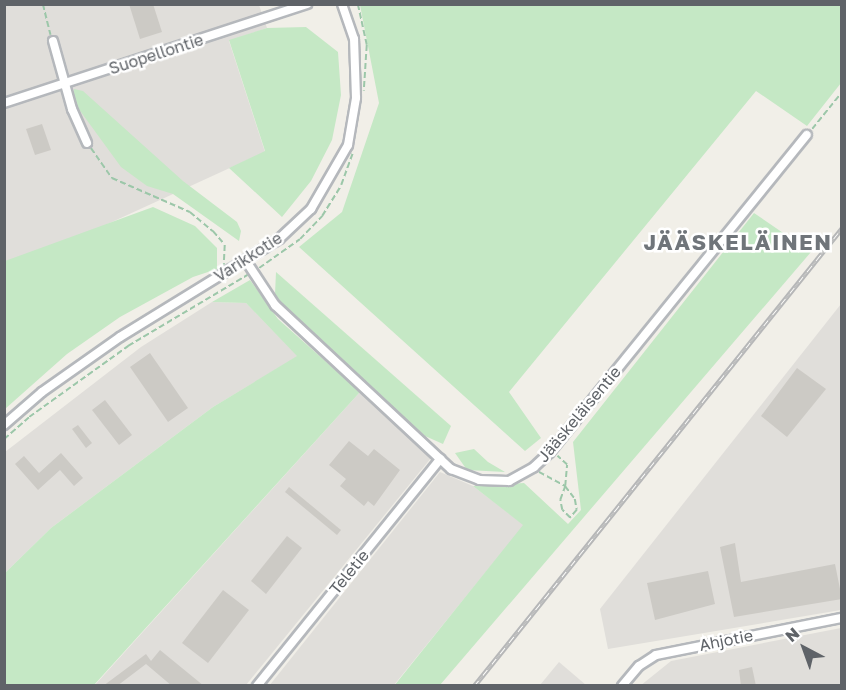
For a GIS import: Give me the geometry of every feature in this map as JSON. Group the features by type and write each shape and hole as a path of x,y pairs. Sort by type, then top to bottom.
{"street":[{"name":"Suopellontie","path":"4,103 307,4"},
{"name":"Varikkotie","path":"4,425 42,392 120,337 279,239 312,209 348,145 356,98 354,39 342,4"},
{"path":"53,41 64,84 87,143"},
{"name":"Jääskeläisentie","path":"246,261 275,305 451,469 479,480 509,481 534,467 550,452 807,135"},
{"name":"Teletie","path":"257,686 440,459"},
{"name":"Ahjotie","path":"622,686 639,666 656,655 842,618"}],"path":[{"path":"43,4 53,41"},
{"path":"358,4 368,67 362,102"},
{"path":"807,135 842,92"},
{"path":"87,143 112,178 190,212 213,231 225,245 222,261 234,283"},
{"path":"4,439 29,417 128,346 252,272 300,239 322,216 341,185 354,149"},
{"path":"534,467 565,486 577,510 570,518 562,510 560,500 565,486 567,465 550,452"}],"shaded area":[{"path":"4,5 259,5 267,28 229,41 265,152 5,271"},
{"path":"212,302 246,303 298,356 213,407 51,528 5,573 5,452 141,347"},
{"path":"841,304 841,610 608,649 600,609"},
{"path":"360,392 431,458 246,685 94,686"},
{"path":"440,472 473,486 524,525 394,685 269,686"},
{"path":"841,628 841,685 640,686 671,661"},
{"path":"559,662 586,685 540,685"}],"green space":[{"path":"360,5 841,5 841,83 807,126 756,91 509,392 541,438 525,451 299,247 342,212 379,103"},
{"path":"306,27 338,52 341,95 332,140 311,181 282,217 229,168 265,151 229,40 267,28"},
{"path":"74,89 83,91 183,181 237,222 241,231 239,241 173,194 147,186 121,167 78,108 73,99"},
{"path":"153,207 195,226 217,248 217,269 193,277 120,317 67,354 5,409 5,261"},
{"path":"754,213 811,252 440,685 394,686 523,525 473,486 524,483 568,524 581,510 573,442"},
{"path":"276,272 451,426 443,444 425,436 284,312 275,294"},
{"path":"250,280 278,319 360,392 94,685 5,685 5,573 51,528 213,407 297,356 246,303 212,302"},
{"path":"474,449 488,462 505,472 467,470 455,453"}],"building":[{"path":"129,4 153,4 162,32 140,39"},
{"path":"42,124 51,150 35,155 26,129"},
{"path":"150,353 188,408 168,422 130,367"},
{"path":"797,368 826,389 787,437 761,416"},
{"path":"105,400 132,435 119,445 92,410"},
{"path":"78,425 92,443 86,448 72,429"},
{"path":"349,441 368,456 374,449 400,470 374,506 368,501 364,506 340,486 346,479 329,465"},
{"path":"61,453 83,478 74,486 60,470 38,490 15,464 24,456 39,473"},
{"path":"289,487 341,530 337,535 285,492"},
{"path":"287,536 302,548 266,594 251,581"},
{"path":"735,543 741,582 835,564 842,599 734,617 720,547"},
{"path":"708,571 715,604 655,620 647,583"},
{"path":"223,590 249,610 208,663 182,643"},
{"path":"160,650 204,686 172,686 146,664 117,686 103,686 146,654 151,661"},
{"path":"752,667 756,686 741,686 739,670"}],"railway":[{"path":"474,686 842,228"}],"district":[{"name":"JÄÄSKELÄINEN","path":"738,242"}]}
